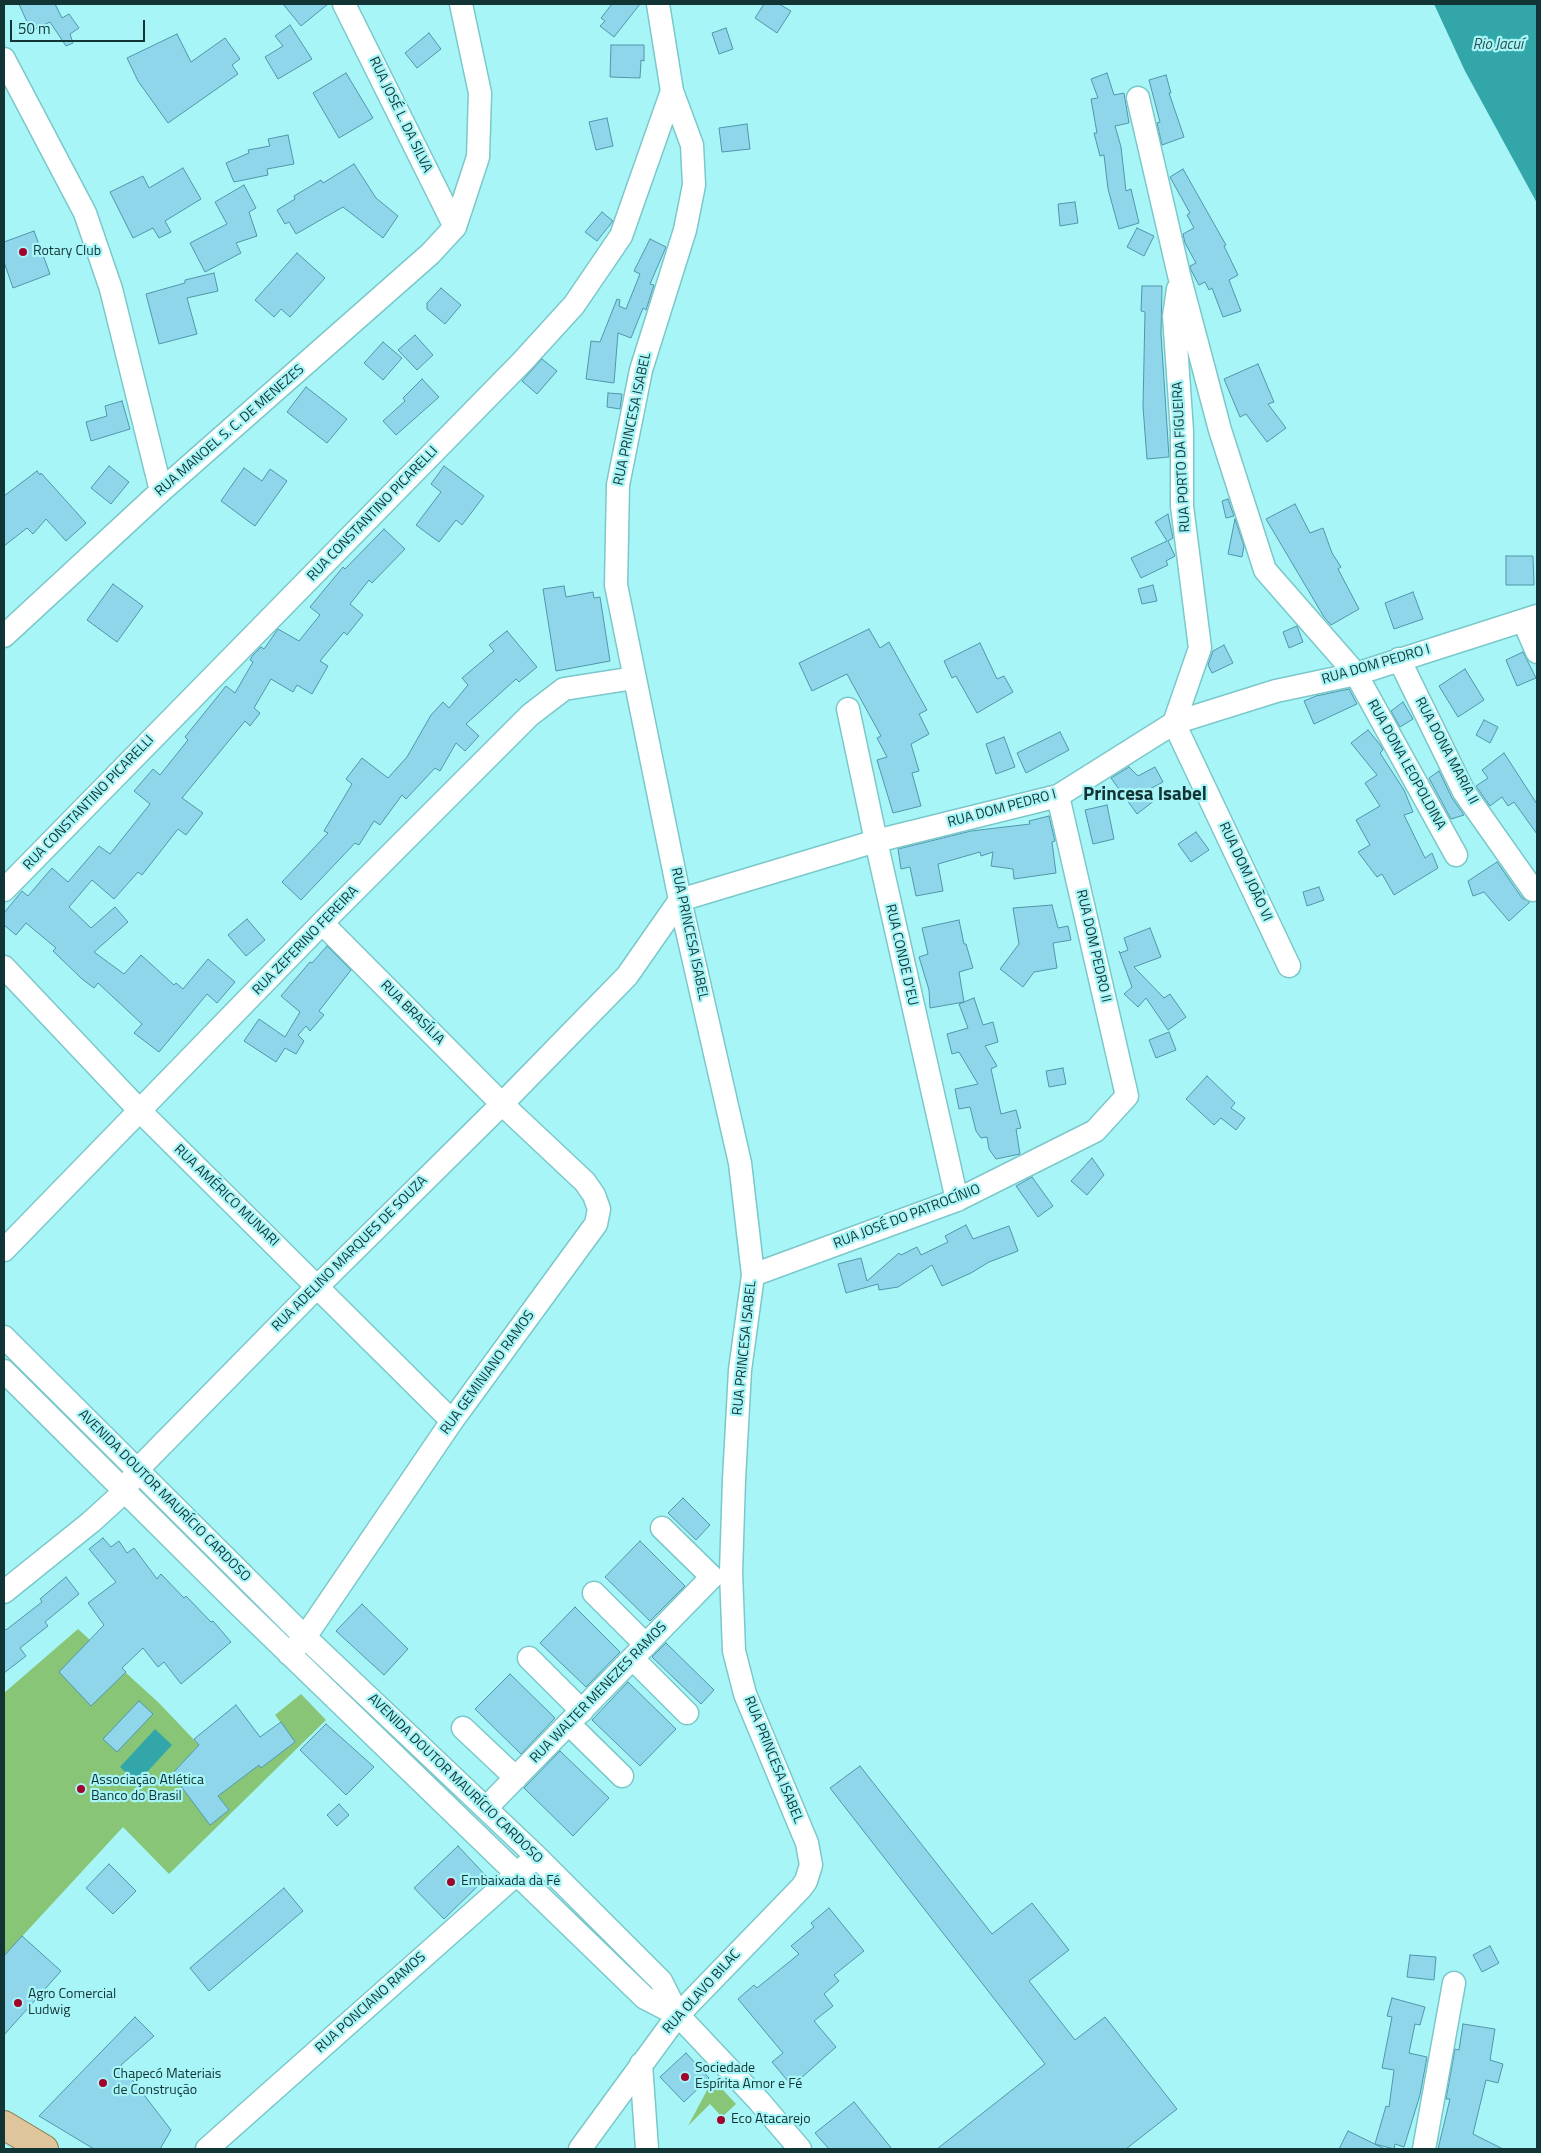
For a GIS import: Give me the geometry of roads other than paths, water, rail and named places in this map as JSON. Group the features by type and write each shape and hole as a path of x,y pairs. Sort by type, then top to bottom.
{"main road":[{"path":"4,2125 44,2149"}],"street":[{"name":"RUA JOSÉ L. DA SILVA","path":"344,4 455,226"},
{"path":"455,226 478,157 480,93 461,4"},
{"name":"RUA PRINCESA ISABEL","path":"658,4 672,91 692,145 694,185 685,230 641,370 618,485 616,586 680,900 740,1163 753,1275 740,1370 734,1480 731,1572 734,1651 745,1694 806,1843 811,1866"},
{"path":"4,59 85,213 111,289 161,491"},
{"name":"RUA CONSTANTINO PICARELLI","path":"4,890 522,362 574,304 621,236 672,91"},
{"name":"RUA PORTO DA FIGUEIRA","path":"1138,98 1179,275 1220,430 1265,570 1356,674"},
{"name":"RUA MANOEL S. C. DE MENEZES","path":"4,636 161,491 430,254 455,226"},
{"name":"RUA PORTO DA FIGUEIRA","path":"1174,723 1200,648 1182,506 1182,430 1174,316 1179,275"},
{"path":"1531,619 1537,652"},
{"name":"RUA DOM PEDRO I","path":"680,900 876,841 1058,796 1174,723 1276,691 1356,674 1531,619"},
{"name":"RUA DONA MARIA II","path":"1399,659 1464,792 1533,890"},
{"name":"RUA DONA LEOPOLDINA","path":"1356,674 1456,855"},
{"name":"RUA ZEFERINO FEREIRA","path":"4,1250 322,923 530,715 564,689 634,678"},
{"name":"RUA CONDE D'EU","path":"848,709 957,1200"},
{"name":"RUA DOM JOÃO VI","path":"1174,723 1290,966"},
{"name":"RUA DOM PEDRO II","path":"1058,796 1127,1096"},
{"name":"RUA ADELINO MARQUES DE SOUZA","path":"4,1592 92,1522 124,1492 137,1470 627,976 680,900"},
{"name":"RUA BRASÍLIA","path":"322,923 502,1104"},
{"name":"RUA AMÉRICO MUNARI","path":"4,967 140,1112 318,1286 452,1421"},
{"name":"RUA JOSÉ DO PATROCÍNIO","path":"753,1275 957,1200 1095,1131 1127,1096"},
{"name":"RUA GEMINIANO RAMOS","path":"289,1654 305,1637 452,1421 596,1224 599,1209 594,1195 585,1182 502,1104"},
{"name":"AVENIDA DOUTOR MAURÍCIO CARDOSO","path":"4,1337 305,1637 536,1856 661,1981 678,2015"},
{"name":"AVENIDA DOUTOR MAURÍCIO CARDOSO","path":"4,1372 289,1654 645,1998 678,2015"},
{"name":"RUA WALTER MENEZES RAMOS","path":"486,1808 712,1577 662,1528"},
{"path":"594,1593 687,1713"},
{"path":"529,1658 622,1776"},
{"path":"463,1728 516,1778"},
{"path":"409,1769 426,1752"},
{"name":"RUA PONCIANO RAMOS","path":"206,2149 536,1856"},
{"name":"RUA OLAVO BILAC","path":"580,2149 678,2015 801,1888 806,1882 811,1866"},
{"path":"1424,2149 1454,1983"},
{"path":"678,2015 759,2101 800,2149"},
{"path":"641,2064 647,2149"}],"water":[{"name":"Rio Jacuí","path":"1434,4 1537,4 1537,203 1465,71"},
{"path":"155,1729 172,1745 137,1783 120,1767"}],"place":[{"name":"Rotary Club","path":"23,252"},
{"name":"Associação Atlética Banco do Brasil","path":"81,1789"},
{"name":"Embaixada da Fé","path":"451,1882"},
{"name":"Agro Comercial Ludwig","path":"18,2003"},
{"name":"Sociedade Espírita Amor e Fé","path":"685,2077"},
{"name":"Chapecó Materiais de Construção","path":"103,2083"},
{"name":"Eco Atacarejo","path":"721,2120"}],"district":[{"name":"Princesa Isabel","path":"1145,795"}]}
